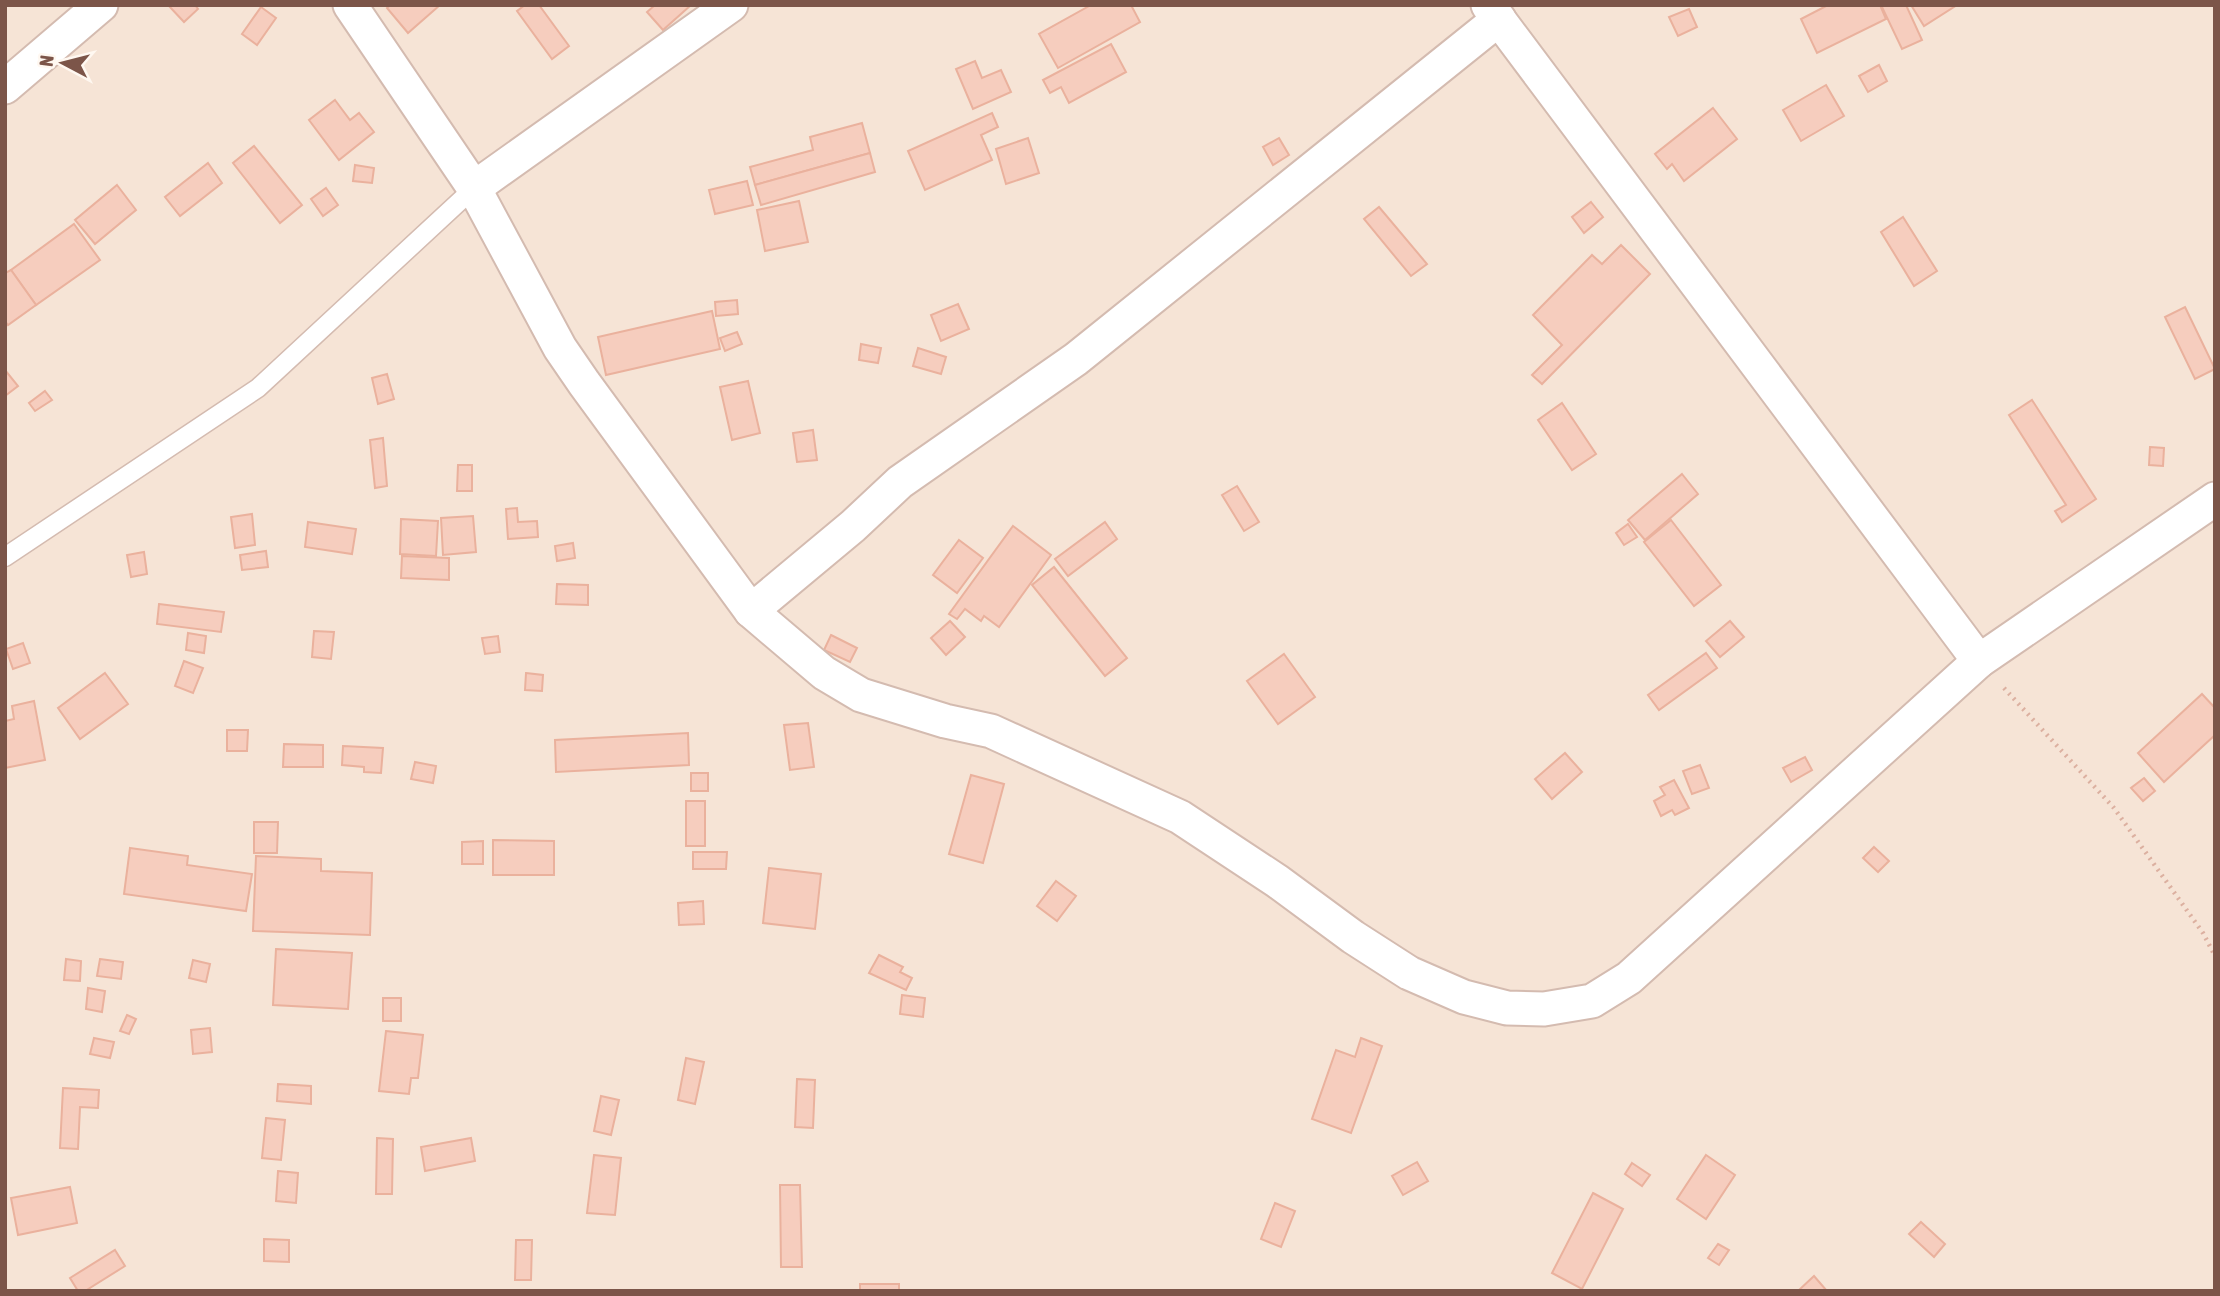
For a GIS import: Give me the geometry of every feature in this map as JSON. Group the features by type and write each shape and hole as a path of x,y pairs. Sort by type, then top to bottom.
{"street":[{"path":"5,87 102,5"},
{"path":"350,5 474,188 560,348 751,611 824,673 861,695 991,732 1180,817 1409,973 1464,997 1507,1008 1544,1009 1592,1001 1629,978 1979,661 2215,499"},
{"path":"474,188 731,5"},
{"path":"751,611 853,526 900,482 1076,359 1493,12 1979,661"}],"lane":[{"path":"5,557 258,388 474,188"}],"path":[{"path":"1979,661 2114,808 2203,933 2215,956"}],"shaded area":[{"path":"5,5 2215,5 2215,1291 5,1291"}],"building":[{"path":"168,5 195,5 198,9 184,22"},
{"path":"390,5 440,5 408,33 387,8"},
{"path":"525,5 539,5 569,46 552,59 517,11"},
{"path":"655,5 691,5 663,30 647,12"},
{"path":"1091,5 1131,5 1140,22 1058,68 1039,34"},
{"path":"1828,5 1880,5 1886,19 1817,53 1801,19"},
{"path":"1881,5 1906,5 1922,40 1902,49"},
{"path":"1911,5 1957,5 1924,26"},
{"path":"261,7 276,18 257,45 242,34"},
{"path":"1689,9 1697,27 1678,36 1669,17"},
{"path":"1111,44 1126,72 1069,103 1061,87 1050,93 1043,80"},
{"path":"975,61 982,78 1001,70 1011,92 973,109 956,69"},
{"path":"1879,65 1887,81 1868,92 1859,76"},
{"path":"1826,85 1844,116 1801,141 1783,110"},
{"path":"335,100 350,120 359,113 374,132 339,160 309,120"},
{"path":"1713,108 1737,139 1684,181 1672,164 1667,169 1655,154"},
{"path":"992,113 998,127 981,135 992,160 925,190 908,151"},
{"path":"862,123 870,153 755,185 750,167 813,150 810,137"},
{"path":"1028,138 1039,173 1006,184 996,149"},
{"path":"1279,138 1289,155 1273,165 1263,147"},
{"path":"254,146 302,205 280,223 233,163"},
{"path":"870,153 875,172 761,205 755,185"},
{"path":"208,163 222,183 180,216 165,197"},
{"path":"355,165 374,168 372,183 353,181"},
{"path":"747,181 753,205 715,214 709,190"},
{"path":"117,185 136,210 95,244 75,220"},
{"path":"326,188 338,205 323,216 311,199"},
{"path":"799,201 808,242 765,251 757,210"},
{"path":"1591,202 1603,217 1584,233 1572,217"},
{"path":"1379,207 1427,264 1411,276 1364,219"},
{"path":"1903,217 1937,271 1914,286 1881,232"},
{"path":"74,224 100,260 36,305 11,270"},
{"path":"1621,245 1650,274 1542,384 1532,375 1562,345 1533,315 1592,255 1602,264"},
{"path":"11,270 36,305 8,325 5,321 5,273"},
{"path":"737,300 738,314 716,316 715,302"},
{"path":"958,304 969,329 941,341 931,315"},
{"path":"2185,307 2215,369 2195,379 2165,317"},
{"path":"712,311 720,349 606,375 598,337"},
{"path":"737,332 742,344 725,351 720,338"},
{"path":"861,344 881,348 878,363 859,360"},
{"path":"918,348 946,357 941,374 913,366"},
{"path":"5,370 18,386 5,396"},
{"path":"387,374 394,399 378,404 372,378"},
{"path":"748,381 760,433 732,440 720,387"},
{"path":"45,391 52,400 35,411 29,403"},
{"path":"2032,400 2096,499 2062,522 2055,511 2066,505 2009,415"},
{"path":"1562,403 1596,454 1572,470 1538,420"},
{"path":"813,430 817,460 797,462 793,433"},
{"path":"383,438 387,486 375,488 370,440"},
{"path":"2150,447 2164,448 2163,466 2149,465"},
{"path":"458,465 472,465 472,491 457,491"},
{"path":"1682,474 1698,494 1645,540 1628,520"},
{"path":"1237,486 1259,522 1244,531 1222,495"},
{"path":"517,508 518,522 537,521 538,537 508,539 506,509"},
{"path":"252,514 255,545 235,548 231,517"},
{"path":"473,516 476,552 443,555 441,518"},
{"path":"401,519 438,521 436,556 400,554"},
{"path":"1671,520 1721,585 1694,606 1644,542"},
{"path":"308,522 356,529 352,554 305,547"},
{"path":"1105,522 1117,539 1068,576 1055,559"},
{"path":"1628,524 1637,537 1624,545 1616,533"},
{"path":"1013,526 1051,555 999,627 984,616 981,621 965,609 957,619 949,614"},
{"path":"959,540 983,558 957,593 933,575"},
{"path":"573,543 575,558 557,561 555,546"},
{"path":"266,551 268,567 242,570 240,555"},
{"path":"144,552 147,574 131,577 127,555"},
{"path":"402,556 449,558 449,580 401,578"},
{"path":"1054,567 1127,658 1105,676 1032,585"},
{"path":"557,584 588,585 588,605 556,604"},
{"path":"159,604 224,612 221,632 157,624"},
{"path":"950,621 965,637 946,655 931,638"},
{"path":"1730,621 1744,637 1720,657 1706,641"},
{"path":"314,631 334,632 331,659 312,657"},
{"path":"188,633 206,636 204,653 186,650"},
{"path":"831,635 857,648 850,662 824,650"},
{"path":"498,636 500,652 485,654 482,638"},
{"path":"23,643 30,663 13,669 6,649"},
{"path":"1706,653 1717,668 1659,710 1648,695"},
{"path":"1284,654 1315,697 1278,724 1247,681"},
{"path":"184,661 203,668 193,693 175,686"},
{"path":"105,673 128,704 80,739 58,708"},
{"path":"526,673 543,675 542,691 525,690"},
{"path":"2202,694 2215,708 2215,735 2164,782 2138,753"},
{"path":"34,701 45,760 5,768 5,721 14,719 12,706"},
{"path":"808,723 814,767 790,770 784,725"},
{"path":"227,730 248,730 247,751 227,751"},
{"path":"688,733 689,765 556,772 555,740"},
{"path":"284,744 323,745 323,767 283,767"},
{"path":"343,746 383,748 381,773 364,772 364,767 342,765"},
{"path":"1565,753 1582,772 1552,799 1535,779"},
{"path":"1805,757 1812,770 1791,782 1783,768"},
{"path":"415,762 436,766 433,783 411,779"},
{"path":"1700,765 1709,788 1692,794 1683,771"},
{"path":"691,773 708,773 708,791 691,791"},
{"path":"971,775 1004,784 983,863 949,854"},
{"path":"2144,778 2155,791 2143,801 2131,788"},
{"path":"1674,780 1689,808 1675,815 1672,810 1661,816 1654,801 1665,795 1660,787"},
{"path":"686,801 705,801 705,846 686,846"},
{"path":"254,822 278,822 277,853 254,853"},
{"path":"493,840 554,841 554,875 493,875"},
{"path":"483,841 483,864 462,864 462,842"},
{"path":"1874,847 1889,861 1878,872 1863,858"},
{"path":"130,848 188,856 187,865 252,874 246,911 124,894"},
{"path":"693,852 727,852 726,869 693,869"},
{"path":"256,856 321,859 321,871 372,873 370,935 253,931"},
{"path":"769,868 821,874 815,929 763,923"},
{"path":"1056,881 1076,896 1057,921 1037,906"},
{"path":"703,901 704,924 679,925 678,903"},
{"path":"276,949 352,953 348,1009 273,1005"},
{"path":"879,955 903,967 900,972 912,978 906,990 869,973"},
{"path":"66,959 81,961 80,981 64,980"},
{"path":"100,959 123,962 121,979 97,976"},
{"path":"193,960 210,964 206,982 189,978"},
{"path":"88,988 105,991 102,1012 86,1009"},
{"path":"902,995 925,998 923,1017 900,1014"},
{"path":"383,998 401,998 401,1021 383,1021"},
{"path":"127,1015 136,1019 129,1034 120,1031"},
{"path":"210,1028 212,1052 193,1054 191,1030"},
{"path":"386,1031 423,1035 418,1078 411,1078 409,1094 379,1091"},
{"path":"94,1038 114,1042 110,1058 90,1054"},
{"path":"1361,1038 1382,1046 1351,1133 1312,1119 1336,1050 1355,1057"},
{"path":"686,1058 704,1062 695,1104 678,1100"},
{"path":"797,1079 815,1080 813,1128 795,1127"},
{"path":"278,1084 311,1086 311,1104 277,1101"},
{"path":"63,1088 99,1090 98,1108 80,1107 78,1149 60,1148"},
{"path":"601,1096 619,1100 611,1135 594,1131"},
{"path":"266,1118 285,1120 281,1160 262,1158"},
{"path":"377,1138 393,1139 392,1194 376,1194"},
{"path":"471,1138 475,1161 425,1171 421,1147"},
{"path":"594,1155 621,1158 615,1215 587,1213"},
{"path":"1706,1155 1735,1175 1706,1219 1677,1199"},
{"path":"1417,1162 1428,1181 1403,1195 1392,1176"},
{"path":"1632,1163 1650,1175 1642,1186 1625,1174"},
{"path":"278,1171 298,1173 296,1203 276,1201"},
{"path":"780,1185 800,1185 802,1267 781,1267"},
{"path":"70,1187 77,1223 18,1235 11,1198"},
{"path":"1593,1193 1623,1209 1582,1289 1552,1273"},
{"path":"1275,1203 1295,1211 1281,1247 1261,1239"},
{"path":"1921,1222 1945,1244 1934,1257 1909,1234"},
{"path":"264,1239 289,1240 289,1262 264,1261"},
{"path":"516,1240 532,1240 531,1280 515,1280"},
{"path":"1718,1244 1729,1250 1719,1265 1708,1258"},
{"path":"115,1250 125,1266 85,1291 78,1291 70,1278"},
{"path":"1814,1276 1827,1291 1799,1290"},
{"path":"860,1284 899,1284 899,1291 860,1291"}]}
